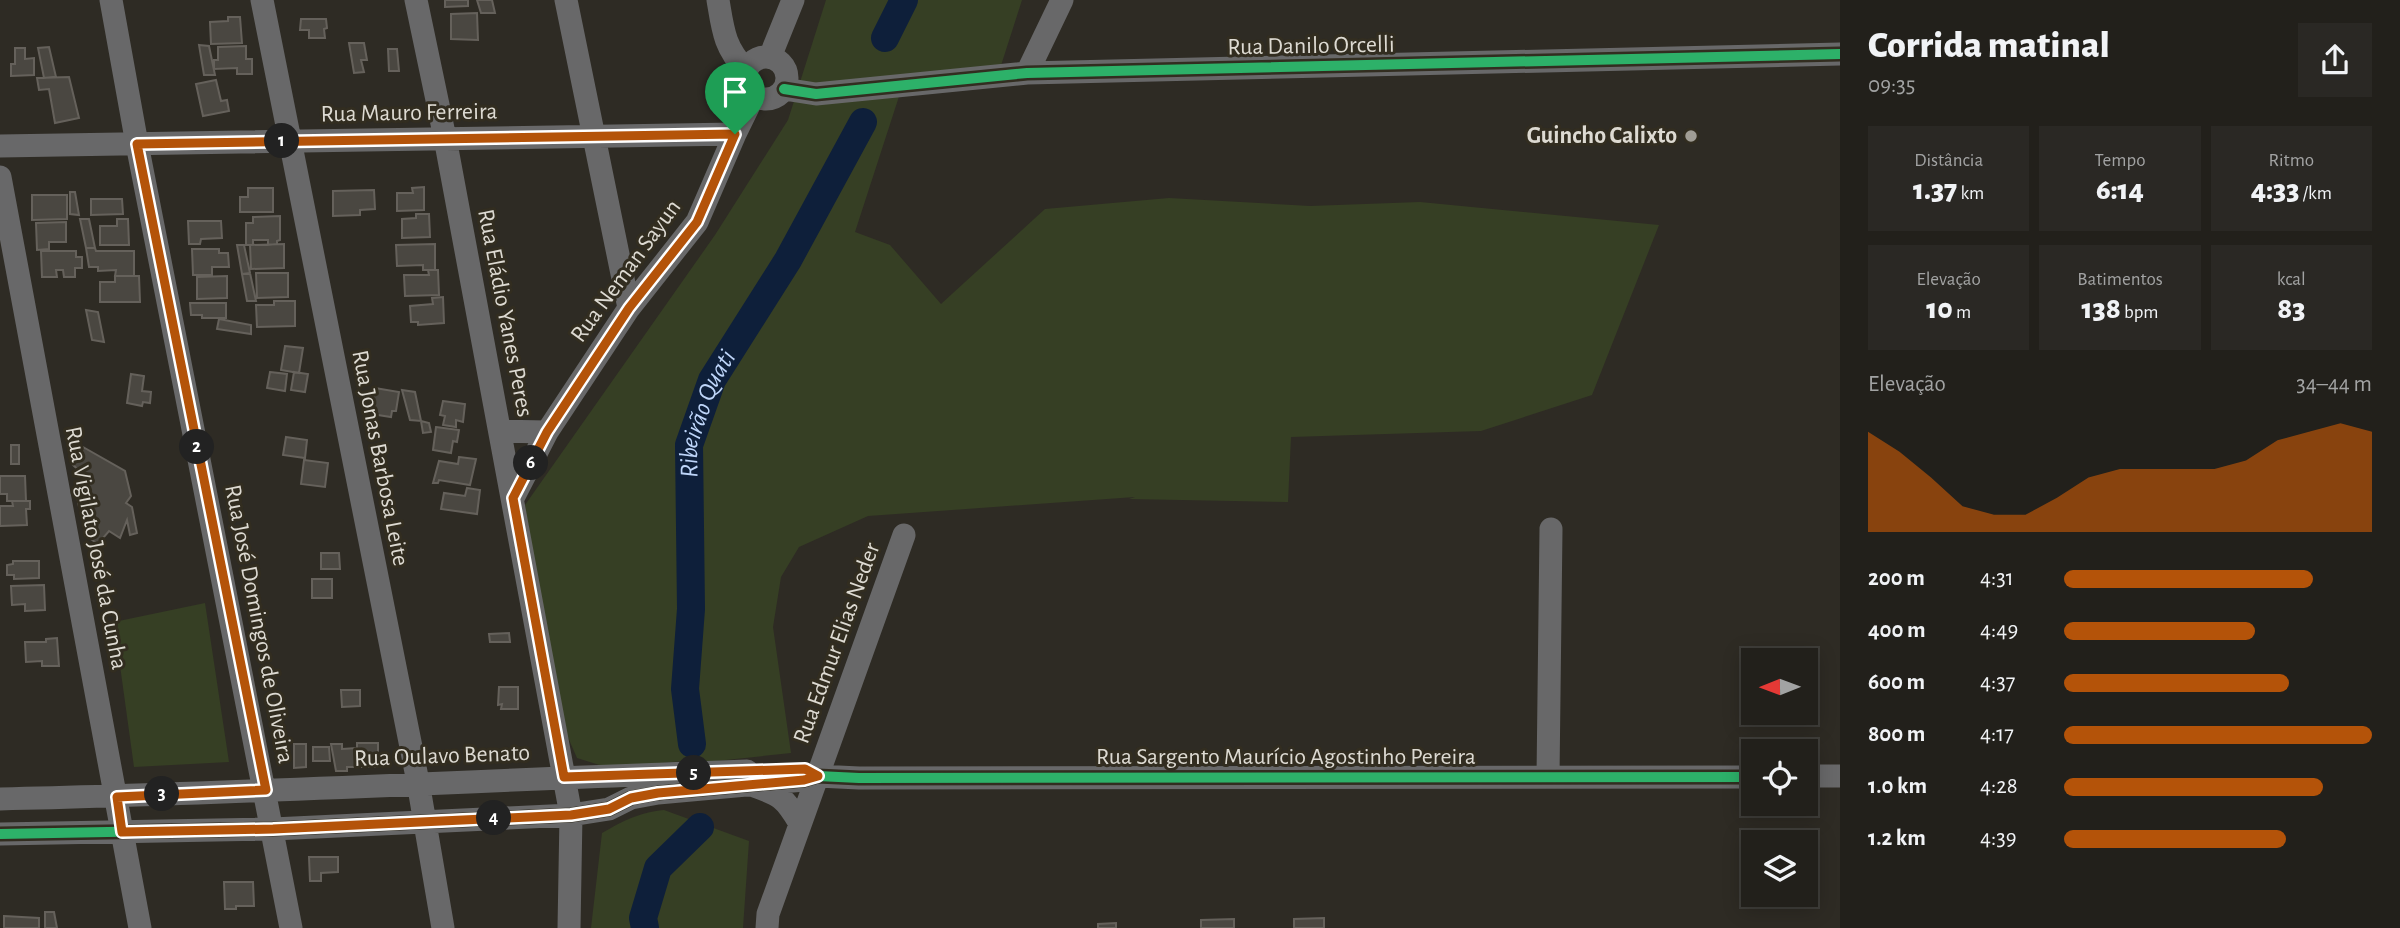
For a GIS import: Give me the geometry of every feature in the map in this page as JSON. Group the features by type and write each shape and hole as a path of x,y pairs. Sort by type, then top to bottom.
{"street":[{"name":"Rua José Domingos de Oliveira","path":"111,0 291,928"},
{"name":"Rua Jonas Barbosa Leite","path":"262,0 418,782 443,928"},
{"name":"Rua Eládio Yanes Peres","path":"416,0 501,431 571,815 569,928"},
{"path":"566,0 629,308"},
{"path":"718,0 725,41 746,70"},
{"path":"770,57 793,0"},
{"path":"1027,73 1062,0"},
{"name":"Rua Danilo Orcelli","path":"784,89 816,94 1027,73 1840,54"},
{"path":"770,57 785,69 787,76 784,89 773,98 754,96 746,86 746,70 757,58 770,57"},
{"path":"735,134 754,96"},
{"name":"Rua Mauro Ferreira","path":"0,146 735,134"},
{"name":"Rua Neman Sayun","path":"513,498 547,432 629,308 697,222 735,134"},
{"name":"Rua Vigilato José da Cunha","path":"0,177 140,928"},
{"path":"501,431 547,432"},
{"path":"1548,777 1551,530"},
{"name":"Rua Edmur Elias Neder","path":"767,928 768,914 799,822 904,535"},
{"name":"Rua Oulavo Benato","path":"0,799 117,797 418,782 805,769 818,776"},
{"path":"0,834 273,829 571,815 609,809 631,798 658,793 804,780 818,776"},
{"name":"Rua Sargento Maurício Agostinho Pereira","path":"818,776 859,779 1741,776"},
{"path":"1818,776 1840,776"},
{"path":"751,785 772,792 787,802 799,822"}],"green space":[{"path":"826,0 1022,0 996,81 905,78 855,232 890,245 941,304 1045,209 1169,198 1310,206 1420,202 1659,225 1592,395 1481,431 1291,437 1288,502 1129,499 1135,497 868,516 799,547 781,577 773,627 791,753 609,768 577,758 560,719 525,505 715,235 788,120"},
{"path":"205,603 229,762 134,767 114,622"},
{"path":"664,810 749,841 743,928 591,928 602,833 632,818"}],"building":[{"path":"445,0 468,0 468,6 445,7"},
{"path":"477,0 492,0 495,13 481,13"},
{"path":"477,13 478,40 451,39 451,14"},
{"path":"228,17 240,17 242,43 211,44 210,22 228,21"},
{"path":"301,19 326,19 325,38 309,38 309,30 300,30"},
{"path":"349,43 364,43 367,60 361,60 364,72 354,73"},
{"path":"199,45 209,46 215,75 204,75"},
{"path":"246,46 246,59 252,59 252,74 237,74 237,68 214,69 214,60 218,60 218,47"},
{"path":"49,47 56,77 44,78 38,48"},
{"path":"15,48 25,48 25,59 34,58 34,75 11,76 11,64 15,64"},
{"path":"388,49 397,49 399,71 389,71"},
{"path":"69,77 79,118 55,123 49,89 39,90 37,78"},
{"path":"216,80 221,101 227,100 229,111 203,116 196,84"},
{"path":"424,187 424,210 397,211 397,193 413,193 412,188"},
{"path":"248,188 273,188 273,212 240,212 240,197 248,197"},
{"path":"374,190 375,209 360,210 360,215 333,216 333,191"},
{"path":"70,192 75,192 79,215 70,214"},
{"path":"32,195 67,195 67,219 32,220"},
{"path":"91,199 122,199 123,214 91,215"},
{"path":"416,214 429,214 430,237 402,238 402,219 416,218"},
{"path":"280,216 280,240 277,244 268,245 268,240 253,240 253,245 246,245 246,223 253,223 253,217"},
{"path":"80,219 89,219 95,248 86,248"},
{"path":"117,219 128,219 129,245 100,245 100,226 117,226"},
{"path":"188,221 221,221 222,238 201,239 200,244 189,244"},
{"path":"66,222 66,242 49,242 49,249 37,250 36,223"},
{"path":"284,244 284,268 251,269 250,245"},
{"path":"435,244 435,270 423,270 423,265 397,266 396,245"},
{"path":"237,245 244,245 250,273 242,274"},
{"path":"86,248 95,248 96,251 134,251 134,276 115,276 116,270 98,271 98,267 89,267"},
{"path":"192,249 219,249 219,253 228,253 229,267 212,267 212,275 193,275"},
{"path":"41,251 76,251 76,257 82,257 82,268 75,268 75,277 64,277 63,270 56,270 57,277 42,277"},
{"path":"428,270 438,270 439,295 405,296 404,275 429,275"},
{"path":"250,273 256,301 247,301 242,274"},
{"path":"256,273 288,273 288,297 257,298"},
{"path":"115,276 139,276 140,302 100,302 100,282 115,282"},
{"path":"227,276 227,298 197,299 197,277"},
{"path":"443,297 444,323 418,325 418,322 411,322 410,306 433,304 432,298"},
{"path":"274,301 295,301 295,326 257,327 256,305 274,305"},
{"path":"190,303 226,303 226,318 191,315"},
{"path":"86,310 98,312 104,342 92,340"},
{"path":"219,319 251,325 251,334 217,329"},
{"path":"285,346 303,348 299,373 281,370"},
{"path":"270,372 287,374 285,391 267,388"},
{"path":"294,372 308,374 305,392 291,390"},
{"path":"131,374 144,376 142,391 151,392 150,403 143,402 142,406 127,403"},
{"path":"375,388 399,392 396,411 392,411 391,417 371,414"},
{"path":"402,390 415,392 421,421 410,420"},
{"path":"443,401 465,404 463,422 456,420 456,427 443,425 445,416 440,415"},
{"path":"421,421 429,423 431,432 423,433"},
{"path":"436,427 459,430 451,453 433,450"},
{"path":"286,437 307,440 305,458 283,455"},
{"path":"11,445 19,445 19,464 11,464"},
{"path":"83,447 125,471 131,496 126,503 132,507 137,533 130,535 127,520 120,538 109,531 98,544 86,536 90,527 88,506 79,507 76,490 84,488 83,474 73,465"},
{"path":"459,457 476,459 470,485 439,480 438,483 433,483 439,461 458,464"},
{"path":"304,460 328,463 325,487 301,484"},
{"path":"0,476 25,476 26,501 7,501 7,494 0,494"},
{"path":"467,488 480,490 477,514 441,509 444,493 465,496"},
{"path":"12,501 30,501 30,509 26,509 27,525 0,526 0,506 13,506"},
{"path":"321,553 339,553 340,569 321,569"},
{"path":"13,561 39,561 39,578 14,579 14,575 7,575 7,565 13,564"},
{"path":"312,579 332,579 332,598 312,598"},
{"path":"44,585 45,610 25,611 25,604 12,605 11,586"},
{"path":"509,633 510,642 490,642 489,634"},
{"path":"57,638 59,666 42,666 42,661 26,662 25,642 46,642 46,639"},
{"path":"499,687 518,687 518,709 501,709 502,704 498,705"},
{"path":"341,690 360,690 360,706 342,707"},
{"path":"357,743 378,743 378,767 347,767 347,771 336,771 331,744 342,744 342,749 357,748"},
{"path":"294,744 306,744 306,767 294,768"},
{"path":"313,747 329,747 330,761 313,761"},
{"path":"309,857 338,857 338,872 321,873 321,881 310,881"},
{"path":"224,882 253,882 254,906 225,909"},
{"path":"45,912 54,912 57,928 45,928"},
{"path":"4,916 39,918 39,928 4,928"},
{"path":"1324,918 1324,928 1294,928 1294,919"},
{"path":"1234,919 1234,928 1201,928 1201,920"},
{"path":"1116,923 1116,928 1098,928 1098,924"}],"waterway":[{"name":"Ribeirão Quati","path":"885,38 904,0"},
{"name":"Ribeirão Quati","path":"692,744 685,689 691,609 689,445 712,380 788,260 863,122"},
{"name":"Ribeirão Quati","path":"645,928 643,918 658,868 700,827"}],"cycle path":[{"path":"784,89 816,94 1027,73 1840,54"},
{"path":"0,834 273,829 571,815 609,809 631,798 658,793 804,780 818,776 1741,777"}],"place":[{"name":"Guincho Calixto","path":"1691,136"}],"route":[{"path":"735,134 697,222 629,308 547,432 513,498 564,777 805,769 818,776 804,780 658,793 631,798 609,809 571,815 273,829 122,832 117,797 266,790 137,144 735,134"}]}
